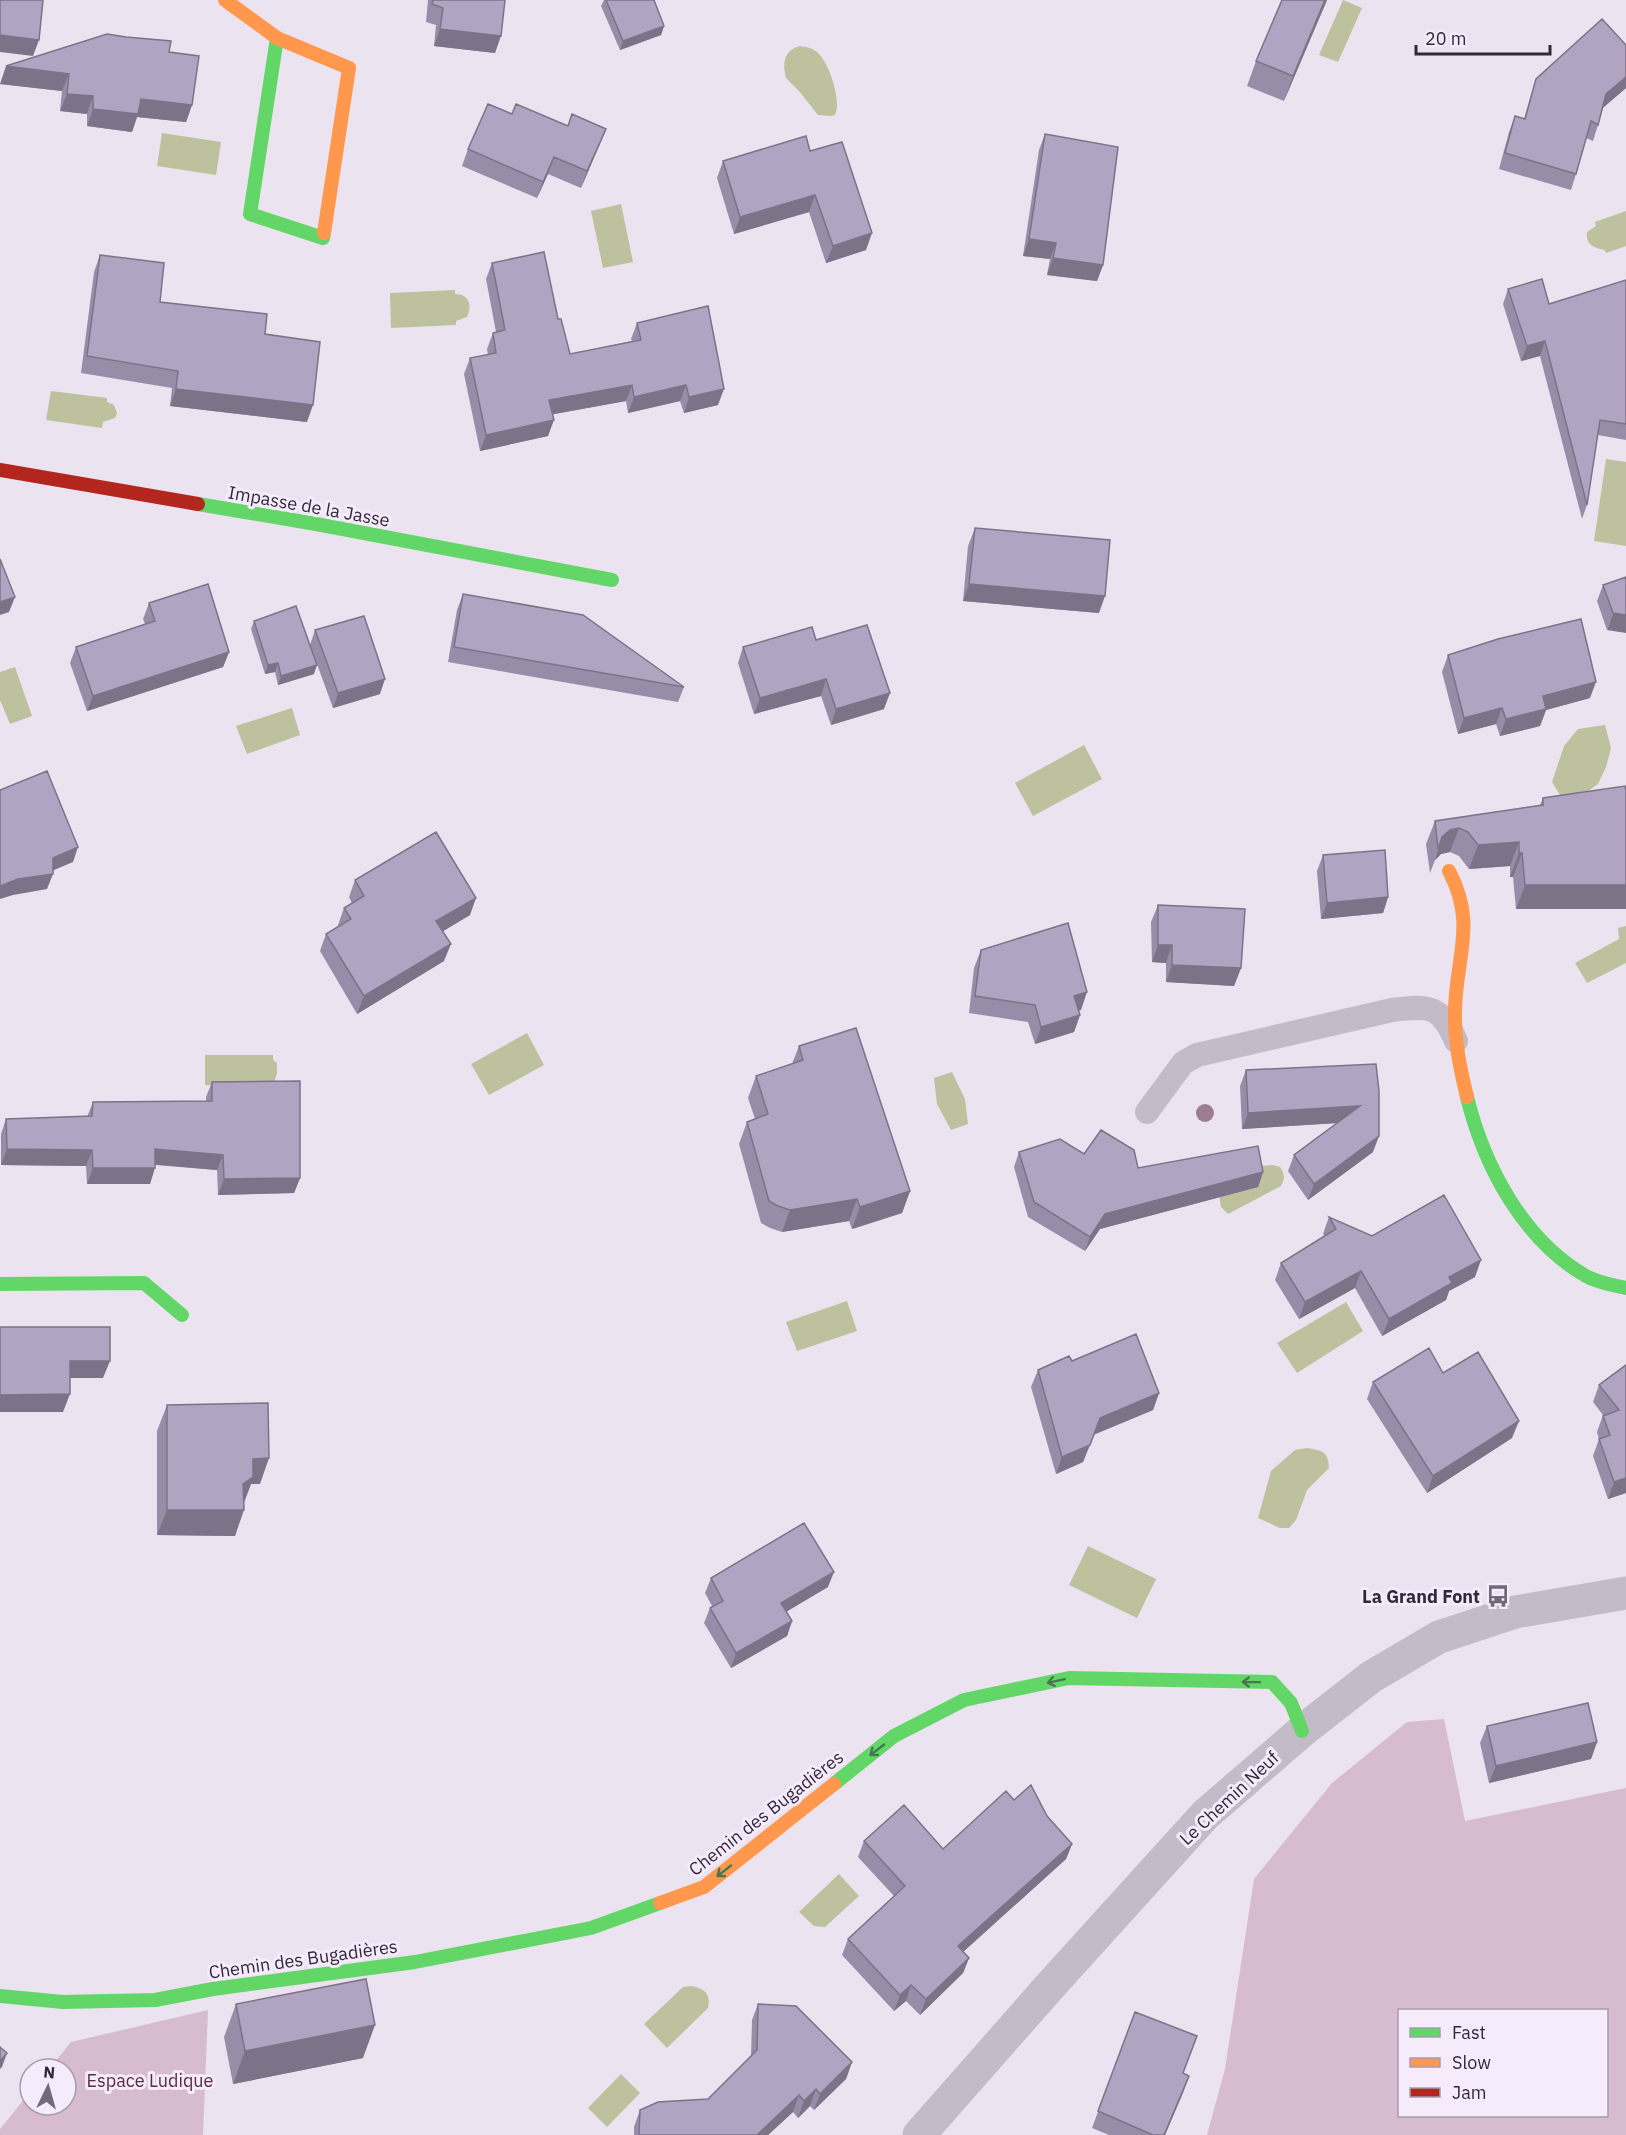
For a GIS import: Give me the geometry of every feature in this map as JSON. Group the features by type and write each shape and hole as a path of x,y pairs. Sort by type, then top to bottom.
{"street":[{"path":"225,0 277,38 349,68 322,238 250,214 277,38"},
{"name":"Impasse de la Jasse","path":"0,470 316,524 612,580"},
{"path":"1449,871 1463,898 1464,916 1455,1013 1457,1043 1464,1088 1484,1151 1493,1171 1522,1217 1544,1243 1569,1266 1602,1283 1626,1288"},
{"path":"0,1284 144,1283 182,1315"},
{"name":"Le Chemin Neuf","path":"919,2135 1205,1815 1302,1731 1371,1677 1439,1637 1515,1612 1626,1593"},
{"name":"Chemin des Bugadières","path":"0,1996 63,2002 155,2000 213,1989 415,1962 591,1928 704,1887 894,1736 964,1700 1069,1678 1272,1682 1291,1703 1302,1731"}],"lane":[{"path":"1147,1112 1183,1063 1197,1054 1380,1013 1417,1006 1427,1007 1443,1017 1457,1043"}],"green space":[{"path":"1444,1719 1465,1821 1626,1788 1626,2135 1207,2135 1225,2069 1254,1879 1332,1783 1407,1722"},
{"name":"Espace Ludique","path":"208,2010 203,2135 0,2135 0,2129 18,2107 18,2117 78,2117 78,2057 59,2057 71,2042"}],"shaded area":[{"path":"1343,0 1362,8 1338,62 1319,55"},
{"path":"800,46 815,51 826,64 836,92 835,115 818,115 786,78 784,67 787,54"},
{"path":"162,133 221,142 216,175 157,166"},
{"path":"621,204 633,262 603,268 591,211"},
{"path":"1626,211 1626,246 1606,253 1605,250 1589,243 1587,232 1596,226 1595,222"},
{"path":"455,290 455,294 467,298 469,305 467,317 456,321 456,325 391,328 390,293"},
{"path":"51,391 107,398 107,402 114,405 117,413 115,418 103,422 102,428 46,420"},
{"path":"1606,459 1626,462 1626,546 1594,541"},
{"path":"15,667 32,716 10,724 0,700 0,672"},
{"path":"292,708 300,735 247,754 236,726"},
{"path":"1605,725 1611,748 1598,784 1577,799 1560,795 1552,782 1564,746 1578,729"},
{"path":"1084,745 1102,779 1033,816 1015,783"},
{"path":"1626,926 1626,963 1587,983 1575,963 1619,939 1618,928"},
{"path":"527,1033 544,1065 489,1095 471,1064"},
{"path":"205,1055 273,1055 273,1060 277,1063 277,1073 273,1086 205,1085"},
{"path":"952,1072 965,1099 968,1124 951,1130 937,1104 934,1078"},
{"path":"1273,1165 1280,1167 1283,1172 1284,1179 1281,1186 1228,1214 1221,1207 1215,1170"},
{"path":"847,1301 857,1331 797,1351 786,1322"},
{"path":"1346,1302 1363,1331 1297,1373 1277,1343"},
{"path":"1307,1448 1324,1453 1329,1468 1307,1490 1296,1520 1289,1528 1280,1528 1258,1518 1271,1471 1295,1450"},
{"path":"1088,1546 1156,1579 1137,1618 1069,1585"},
{"path":"839,1874 859,1896 825,1927 814,1926 799,1912"},
{"path":"692,1986 706,1993 709,1999 708,2008 667,2048 644,2024 683,1987"},
{"path":"621,2074 640,2093 607,2127 588,2108"}],"building":[{"path":"0,0 43,0 39,40 0,35"},
{"path":"433,0 505,0 501,36 440,29 443,8 432,4"},
{"path":"606,0 654,0 664,26 623,41"},
{"path":"1282,0 1325,0 1293,76 1256,61"},
{"path":"1602,19 1626,45 1626,77 1606,94 1598,125 1591,121 1576,174 1505,153 1515,116 1525,119 1536,79"},
{"path":"107,34 171,41 169,52 199,56 192,105 141,99 138,114 93,109 93,96 67,94 69,74 6,66"},
{"path":"488,104 512,114 516,104 568,126 572,114 606,129 587,171 554,157 543,182 468,149"},
{"path":"1045,134 1118,147 1103,265 1053,258 1056,243 1029,239"},
{"path":"806,136 810,151 842,142 872,233 833,246 815,195 740,217 723,161"},
{"path":"544,252 558,319 561,319 570,354 641,340 637,323 708,306 724,389 689,397 686,385 634,397 632,385 549,400 554,420 486,435 470,358 496,353 493,333 505,330 492,263"},
{"path":"100,255 164,263 160,302 267,314 265,334 320,342 313,405 176,389 178,371 87,356"},
{"path":"1542,279 1549,304 1626,280 1626,424 1600,420 1587,505 1545,341 1527,346 1508,289"},
{"path":"975,528 1110,540 1105,596 969,584"},
{"path":"0,559 15,597 0,602"},
{"path":"1626,577 1626,615 1613,613 1603,585"},
{"path":"208,584 229,652 93,696 76,647 155,621 149,603"},
{"path":"463,594 583,615 684,687 454,647"},
{"path":"296,606 317,665 281,676 278,663 268,665 254,621"},
{"path":"364,616 385,679 338,693 315,630"},
{"path":"1581,619 1596,682 1543,696 1546,709 1506,719 1502,708 1464,718 1448,655 1498,639"},
{"path":"867,625 890,693 836,709 826,679 760,698 743,647 812,627 816,640"},
{"path":"47,771 78,847 53,858 53,874 18,879 0,886 0,790"},
{"path":"1625,786 1626,885 1525,885 1519,842 1478,845 1468,832 1459,828 1450,830 1442,837 1438,849 1435,821 1543,805 1543,798"},
{"path":"436,832 476,898 436,921 451,944 364,996 326,934 351,919 344,908 364,896 355,880"},
{"path":"1385,850 1388,897 1327,903 1323,855"},
{"path":"1158,905 1245,909 1241,968 1172,965 1172,945 1158,945"},
{"path":"1068,923 1087,992 1074,996 1080,1015 1041,1027 1035,1005 975,996 981,950"},
{"path":"856,1028 910,1191 860,1207 857,1199 790,1210 778,1206 769,1201 747,1122 768,1114 756,1076 803,1060 799,1046"},
{"path":"1376,1064 1379,1091 1379,1136 1314,1184 1294,1155 1360,1106 1248,1113 1246,1070"},
{"path":"300,1081 300,1178 224,1179 223,1155 155,1149 155,1168 93,1168 92,1150 7,1149 6,1119 92,1116 93,1102 212,1101 212,1082"},
{"path":"1101,1130 1134,1150 1138,1168 1258,1146 1263,1172 1105,1214 1090,1237 1034,1202 1019,1152 1060,1139 1084,1154"},
{"path":"1444,1195 1481,1260 1449,1277 1452,1283 1389,1319 1361,1271 1305,1302 1281,1263 1336,1229 1329,1217 1372,1236"},
{"path":"0,1327 110,1327 110,1361 70,1361 70,1394 0,1395"},
{"path":"1136,1334 1159,1393 1100,1418 1090,1445 1062,1457 1038,1370 1069,1356 1072,1361"},
{"path":"1429,1348 1443,1373 1478,1352 1519,1421 1433,1476 1373,1382"},
{"path":"1626,1365 1626,1478 1614,1482 1599,1439 1610,1435 1603,1416 1619,1410 1599,1385"},
{"path":"268,1403 269,1458 253,1459 253,1477 243,1484 244,1510 167,1510 167,1405"},
{"path":"804,1523 834,1572 781,1603 792,1621 736,1653 710,1608 723,1601 711,1578"},
{"path":"1588,1703 1597,1742 1496,1766 1487,1726"},
{"path":"1031,1785 1047,1816 1072,1844 958,1946 969,1958 926,1999 911,1985 900,1995 848,1939 905,1886 864,1841 904,1805 943,1849 1006,1791 1014,1800"},
{"path":"366,1979 375,2025 245,2051 236,2004"},
{"path":"758,2004 796,2006 852,2062 820,2094 816,2089 804,2101 799,2095 757,2135 639,2135 640,2110 658,2102 708,2099 757,2050"},
{"path":"1135,2012 1197,2036 1183,2073 1189,2076 1164,2135 1153,2135 1098,2111"},
{"path":"0,2047 7,2053 0,2061"}],"traffic: fast":[{"path":"277,38 250,214 323,238 324,233"},
{"path":"198,504 612,580"},
{"path":"1467,1097 1484,1149 1509,1199 1525,1222 1563,1261 1586,1276 1626,1288"},
{"path":"0,1284 144,1283 182,1315"},
{"path":"834,1784 894,1736 964,1700 1069,1678 1272,1682 1291,1703 1302,1731"},
{"path":"0,1996 63,2002 155,2000 213,1989 415,1962 591,1928 660,1903"}],"traffic: slow":[{"path":"225,0 277,38 349,68 324,233"},
{"path":"1449,871 1462,907 1463,940 1456,991 1455,1032 1467,1097"},
{"path":"660,1903 704,1887 834,1784"}],"traffic: jam":[{"path":"0,470 198,504"}],"place":[{"name":"La Grand Font","path":"1498,1596"}]}
